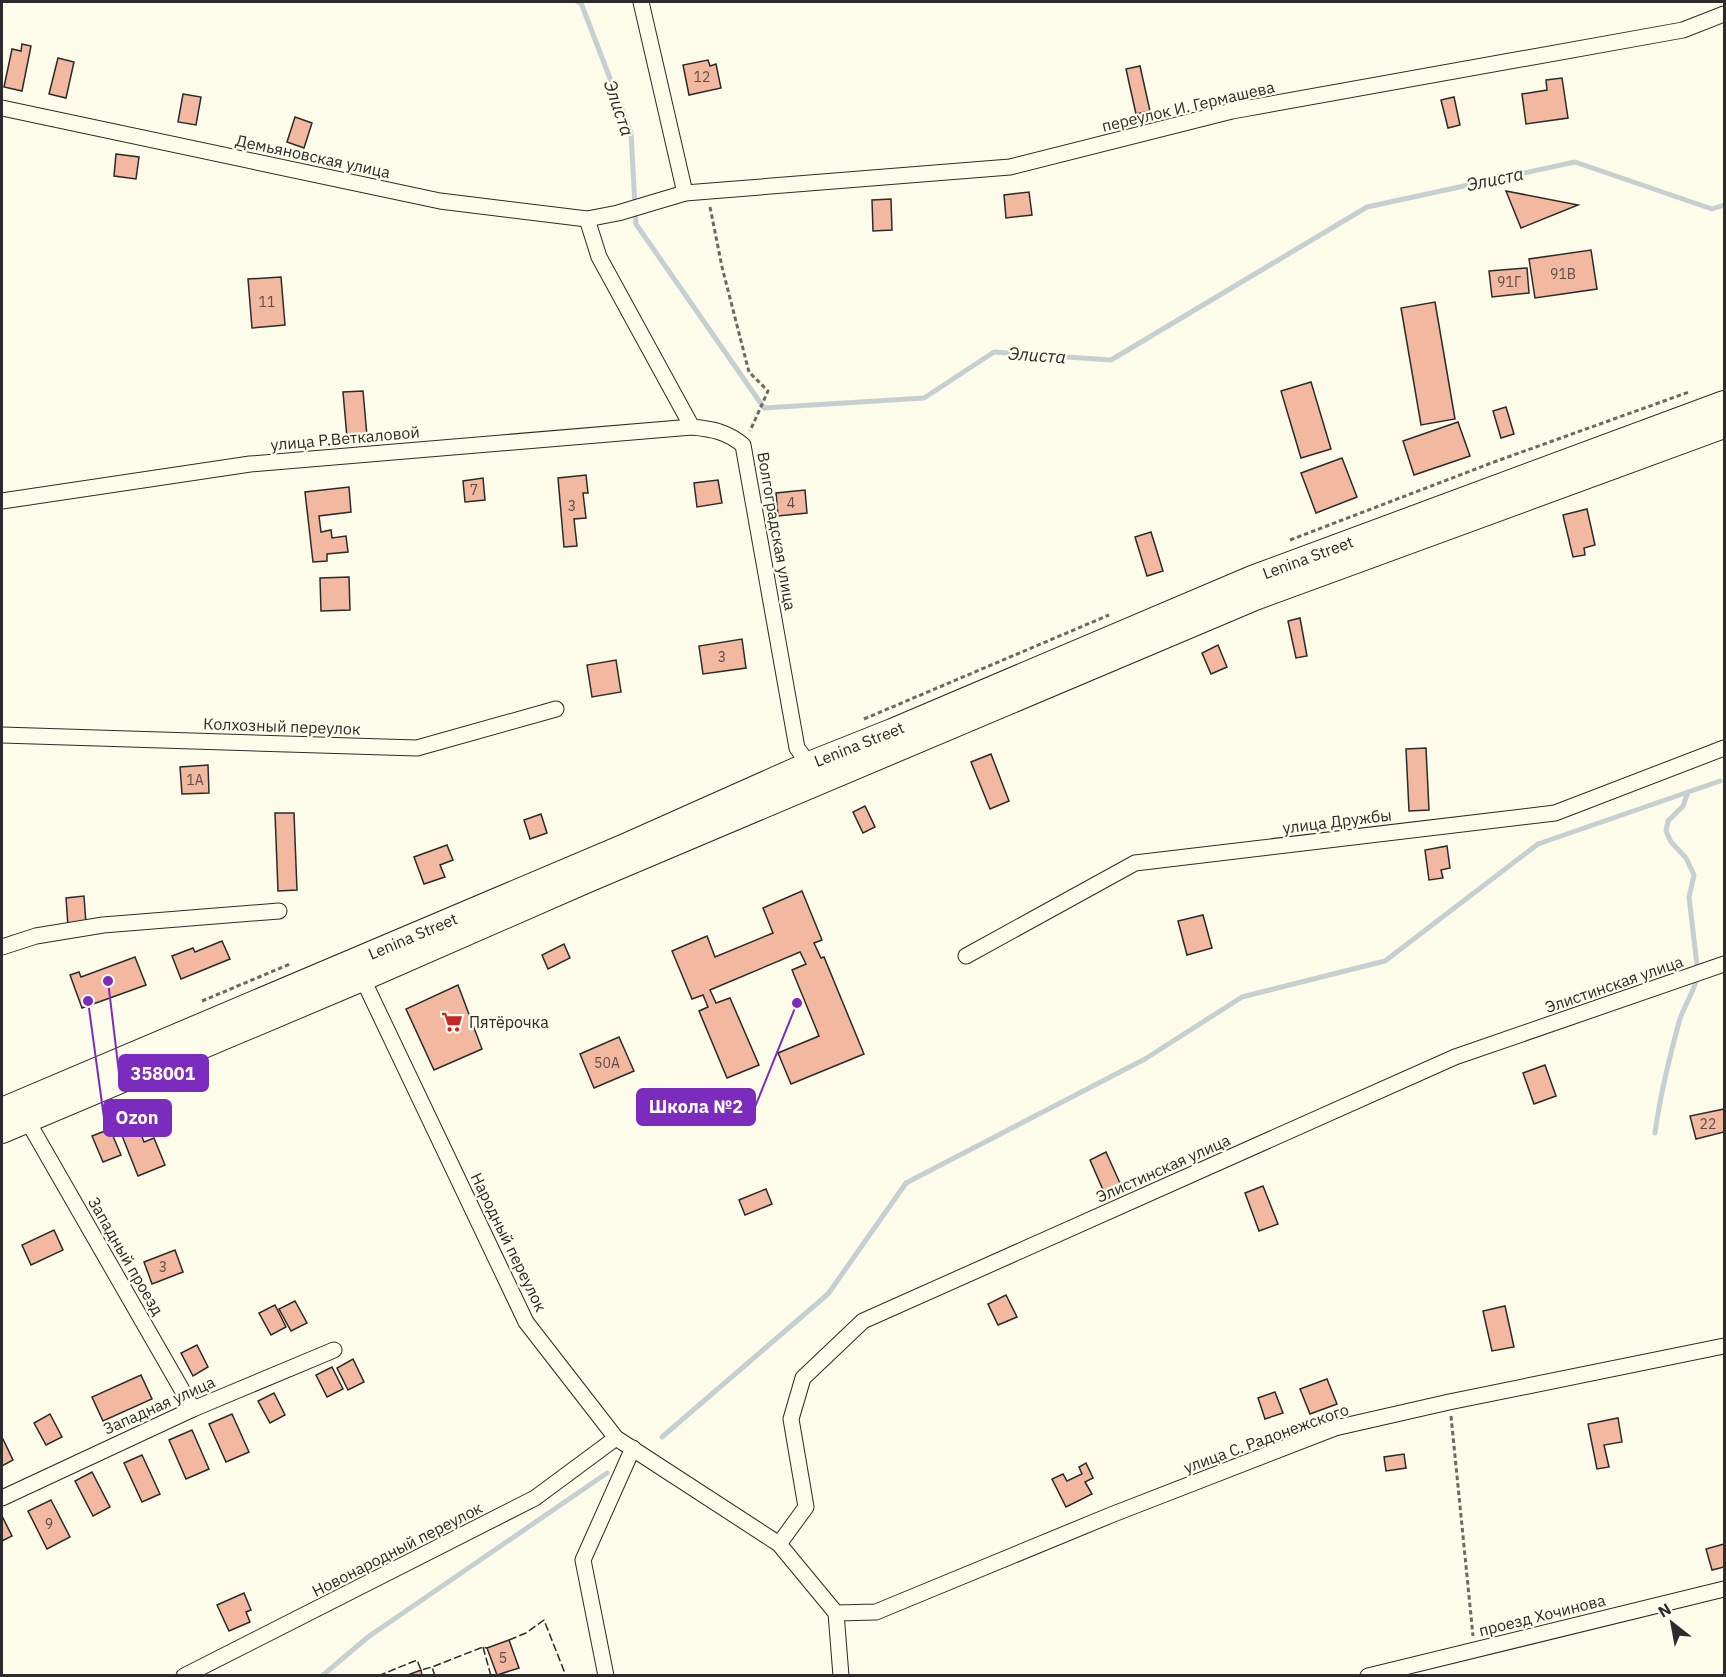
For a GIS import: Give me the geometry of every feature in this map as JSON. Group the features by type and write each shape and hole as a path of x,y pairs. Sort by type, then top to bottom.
{"main road":[{"name":"Lenina Street","path":"813,774 892,731 1252,579 1725,403"},
{"name":"Lenina Street","path":"2,1131 625,846 813,774 1255,598 1725,426"},
{"name":"Lenina Street","path":"2,1110 358,970"}],"street":[{"path":"641,2 686,193"},
{"name":"переулок И. Гермашева","path":"618,213 686,193 1010,167 1232,111 1683,30 1725,14"},
{"name":"Демьяновская улица","path":"2,108 440,201 587,219 618,213"},
{"path":"587,219 599,257 693,427"},
{"name":"улица Р.Веткаловой","path":"2,501 250,464 693,427"},
{"name":"Волгоградская улица","path":"693,427 713,429 731,435 743,445 797,748 813,774"},
{"name":"Колхозный переулок","path":"2,735 417,748 556,709"},
{"name":"улица Дружбы","path":"966,956 1136,863 1555,813 1725,748"},
{"path":"2,947 36,936 103,926 279,911"},
{"name":"Элистинская улица","path":"779,1544 806,1507 791,1419 803,1378 863,1321 1455,1057 1725,964"},
{"name":"Народный переулок","path":"358,970 526,1322 616,1438 779,1544 836,1613"},
{"name":"Западный проезд","path":"27,1120 193,1409"},
{"name":"улица С. Радонежского","path":"836,1613 876,1612 1111,1515 1335,1428 1449,1402 1725,1346"},
{"name":"Западная улица","path":"2,1498 193,1409 334,1350"},
{"name":"Новонародный переулок","path":"184,1676 536,1498 616,1438"},
{"path":"606,1676 583,1560 633,1448"},
{"name":"проезд Хочинова","path":"1368,1676 1725,1589"},
{"path":"836,1613 841,1676"}],"path":[{"path":"707,191 722,267 749,372 768,391 757,416"},
{"path":"1449,1402 1474,1650"}],"building":[{"path":"22,44 31,46 22,91 4,87 12,49 21,51"},
{"path":"58,58 74,62 66,98 49,94"},
{"path":"708,60 710,66 716,64 721,88 689,95 683,65"},
{"path":"1140,66 1150,111 1136,114 1126,69"},
{"path":"1562,78 1568,118 1526,124 1522,94 1547,90 1546,80"},
{"path":"183,94 201,97 196,125 178,122"},
{"path":"1454,97 1460,125 1448,128 1441,100"},
{"path":"295,117 312,123 304,148 287,142"},
{"path":"116,154 139,157 136,179 114,176"},
{"path":"1506,191 1578,205 1521,228"},
{"path":"1029,192 1032,215 1006,218 1004,195"},
{"path":"891,199 892,230 873,231 872,200"},
{"path":"1591,250 1597,289 1535,298 1529,259"},
{"path":"1527,268 1529,293 1492,297 1489,271"},
{"path":"281,277 285,325 252,328 248,279"},
{"path":"1435,302 1455,419 1421,425 1401,308"},
{"path":"1311,382 1331,449 1301,458 1281,391"},
{"path":"363,391 367,436 347,438 343,392"},
{"path":"1506,407 1514,434 1501,438 1493,411"},
{"path":"1458,422 1470,456 1414,475 1403,441"},
{"path":"1342,458 1357,497 1316,513 1301,473"},
{"path":"586,475 588,493 583,493 586,518 574,519 577,546 564,547 558,478"},
{"path":"483,478 485,500 465,502 463,481"},
{"path":"718,480 722,503 697,507 694,483"},
{"path":"349,487 351,512 319,516 321,532 331,530 332,538 346,536 348,552 327,554 327,561 313,562 305,492"},
{"path":"805,490 807,513 778,516 776,493"},
{"path":"1587,509 1595,545 1584,548 1585,555 1573,557 1563,515"},
{"path":"1151,532 1163,571 1147,576 1135,537"},
{"path":"349,577 350,610 321,611 320,578"},
{"path":"1300,618 1307,656 1296,658 1288,621"},
{"path":"742,639 746,668 703,674 699,646"},
{"path":"1218,645 1227,667 1211,674 1202,653"},
{"path":"616,660 621,692 592,697 587,665"},
{"path":"1426,748 1429,810 1409,811 1406,749"},
{"path":"991,754 1009,801 990,809 971,762"},
{"path":"208,765 209,793 182,794 180,767"},
{"path":"865,806 875,827 863,833 853,812"},
{"path":"275,813 294,813 297,890 278,891"},
{"path":"541,814 547,833 530,839 524,820"},
{"path":"447,845 453,860 440,865 445,877 424,884 414,857"},
{"path":"1447,846 1450,868 1441,870 1443,878 1429,880 1425,850"},
{"path":"802,891 822,940 814,943 821,958 824,957 864,1054 791,1084 778,1053 819,1036 792,970 806,964 800,952 710,990 716,1003 730,998 759,1065 727,1078 699,1011 708,1007 703,995 692,999 672,951 707,936 715,957 773,933 763,908"},
{"path":"84,896 86,924 68,926 66,898"},
{"path":"1203,915 1212,948 1187,955 1178,921"},
{"path":"222,941 230,959 181,979 172,956 193,948 195,952"},
{"path":"564,944 570,958 548,969 542,955"},
{"path":"135,957 146,985 82,1008 70,975 79,972 81,977"},
{"path":"458,985 482,1049 434,1070 406,1009"},
{"path":"619,1037 634,1071 594,1088 580,1054"},
{"path":"1545,1065 1556,1096 1534,1104 1523,1073"},
{"path":"1724,1109 1724,1132 1696,1139 1690,1116"},
{"path":"136,1121 144,1142 154,1138 165,1165 138,1176 119,1128"},
{"path":"110,1129 121,1155 103,1162 92,1136"},
{"path":"1106,1152 1124,1192 1107,1199 1090,1160"},
{"path":"1263,1186 1278,1224 1259,1231 1245,1193"},
{"path":"766,1189 772,1204 745,1215 739,1200"},
{"path":"54,1230 63,1250 31,1265 22,1245"},
{"path":"175,1250 183,1272 152,1284 144,1262"},
{"path":"1006,1295 1017,1317 998,1325 988,1304"},
{"path":"295,1301 307,1323 291,1331 279,1309"},
{"path":"275,1305 286,1327 271,1335 259,1313"},
{"path":"1505,1306 1514,1347 1492,1351 1483,1311"},
{"path":"197,1345 208,1367 193,1376 181,1353"},
{"path":"353,1359 364,1382 348,1390 337,1368"},
{"path":"332,1367 343,1389 327,1397 316,1375"},
{"path":"141,1375 152,1399 103,1421 92,1397"},
{"path":"1327,1379 1337,1404 1310,1414 1300,1389"},
{"path":"1275,1392 1283,1413 1265,1419 1258,1398"},
{"path":"274,1393 285,1415 270,1423 258,1401"},
{"path":"50,1414 62,1437 46,1445 34,1423"},
{"path":"232,1414 249,1452 226,1462 209,1424"},
{"path":"1618,1418 1622,1442 1604,1445 1609,1467 1597,1469 1588,1424"},
{"path":"192,1430 209,1469 186,1479 169,1440"},
{"path":"2,1437 13,1460 2,1466"},
{"path":"1404,1454 1406,1468 1386,1471 1384,1457"},
{"path":"142,1455 160,1494 142,1502 124,1463"},
{"path":"1086,1463 1093,1478 1085,1482 1092,1494 1066,1507 1052,1479 1063,1474 1067,1481 1082,1474 1079,1467"},
{"path":"92,1472 110,1507 93,1516 75,1481"},
{"path":"51,1500 70,1537 47,1549 28,1511"},
{"path":"2,1516 12,1536 2,1541"},
{"path":"1724,1544 1724,1567 1712,1570 1706,1549"},
{"path":"244,1593 251,1610 246,1612 250,1622 229,1631 217,1605"},
{"path":"509,1640 519,1668 497,1675 487,1648"},
{"path":"421,1670 422,1676 405,1676"}],"waterway":[{"name":"Элиста","path":"578,2 581,3 631,133 636,224 764,408 924,398 994,352 1111,360 1367,207 1575,162 1712,209 1724,205"},
{"path":"662,1437 828,1294 906,1183 1145,1059 1242,997 1385,961 1538,844 1720,781"},
{"path":"1655,1133 1665,1077 1679,1022 1698,974 1689,897 1694,875 1686,858 1671,842 1666,831 1668,821 1683,806 1688,792"},
{"path":"322,1676 368,1637 607,1473"}],"fence":[{"path":"509,1640 526,1633 544,1620 566,1676"},
{"path":"483,1647 491,1676"},
{"path":"435,1676 432,1667 483,1647 487,1648"},
{"path":"378,1676 417,1660 421,1670 432,1667"}],"place":[{"name":"358001","path":"108,981"},
{"name":"Ozon","path":"88,1001"},
{"name":"Школа №2","path":"797,1003"},
{"name":"Пятёрочка","path":"452,1022"}]}
